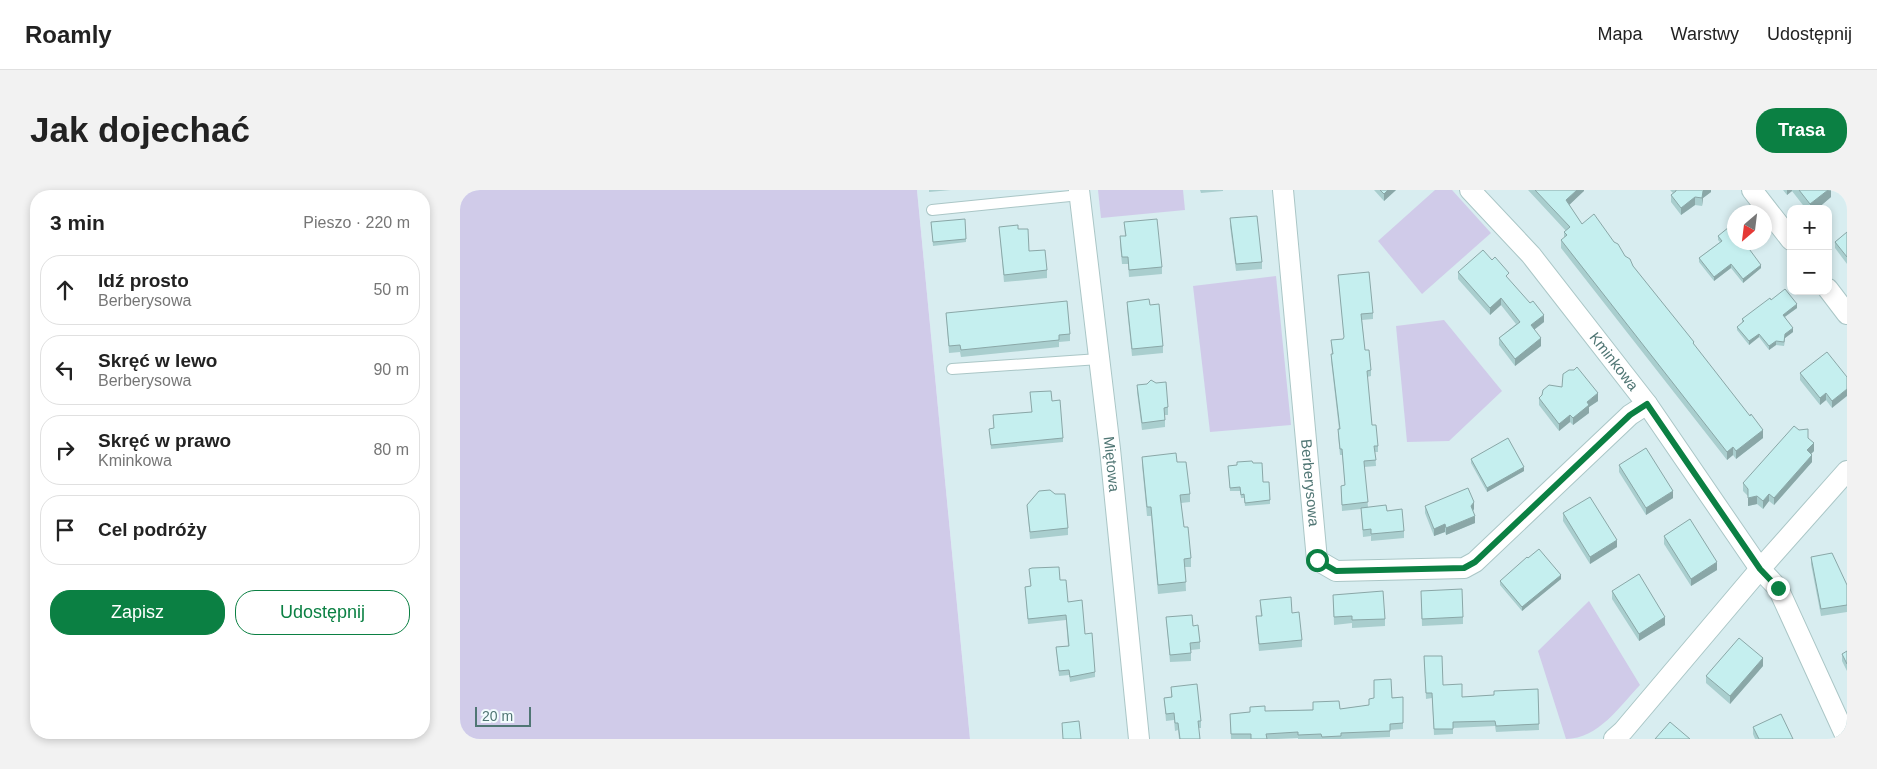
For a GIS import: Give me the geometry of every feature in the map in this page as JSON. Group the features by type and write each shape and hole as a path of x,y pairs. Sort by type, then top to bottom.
{"street":[{"name":"Berberysowa","path":"1282,190 1317,560 1336,571 1464,568 1475,562 1630,415 1647,404"},
{"name":"Kminkowa","path":"1470,190 1531,254 1647,404 1760,569 1778,588 1847,738"},
{"path":"1752,190 1787,235"},
{"name":"Miętowa","path":"1079,192 1110,449 1139,739"},
{"path":"1832,294 1847,314"},
{"path":"1614,739 1623,731 1760,569 1847,471"}],"lane":[{"path":"932,210 1079,192"},
{"path":"952,369 1099,359"}],"shaded area":[{"path":"460,190 917,190 970,739 460,739"},
{"path":"917,190 1847,190 1847,739 970,739"},
{"path":"1098,190 1183,190 1185,210 1101,218"},
{"path":"1435,190 1452,190 1491,233 1422,294 1378,241"},
{"path":"1276,276 1291,425 1210,432 1193,286"},
{"path":"1444,320 1502,391 1449,441 1407,442 1396,326"},
{"path":"1589,601 1640,685 1608,720 1588,734 1578,738 1566,739 1538,651"}],"building":[{"path":"1380,190 1388,190 1384,194"},
{"path":"1535,190 1577,190 1566,200 1582,224 1594,214 1750,416 1751,414 1763,430 1736,451 1733,447 1727,452 1561,240 1567,235 1564,232 1570,227"},
{"path":"1676,190 1704,190 1702,198 1695,197 1681,208 1671,195"},
{"path":"1799,190 1828,190 1810,204"},
{"path":"1257,216 1262,262 1236,264 1230,218"},
{"path":"965,219 966,239 933,242 931,222"},
{"path":"1157,219 1162,267 1129,270 1128,257 1122,257 1120,236 1126,236 1124,222"},
{"path":"1018,225 1018,229 1028,229 1029,251 1045,250 1047,270 1004,275 999,227"},
{"path":"1727,229 1727,250 1750,250 1761,265 1743,279 1731,264 1714,277 1699,258 1722,241 1718,236"},
{"path":"1847,232 1847,257 1835,242"},
{"path":"1483,250 1492,260 1495,257 1509,273 1506,276 1530,303 1533,301 1544,315 1531,325 1541,338 1515,359 1499,338 1520,322 1501,298 1490,308 1458,272"},
{"path":"1369,272 1373,313 1361,314 1365,350 1369,350 1371,370 1367,371 1372,425 1376,425 1378,446 1374,446 1376,460 1364,461 1368,502 1342,505 1341,486 1345,485 1331,354 1333,354 1331,340 1343,339 1344,337 1338,275"},
{"path":"1785,289 1787,295 1790,295 1797,304 1783,315 1793,328 1785,334 1784,342 1776,341 1769,346 1759,334 1749,341 1737,327 1744,321 1742,319 1770,298 1771,300"},
{"path":"1149,299 1150,305 1159,304 1163,346 1132,349 1127,302"},
{"path":"1067,301 1070,334 1059,335 1059,340 961,350 960,345 949,346 946,313"},
{"path":"1827,352 1847,377 1847,389 1832,401 1826,393 1820,398 1800,373"},
{"path":"1577,367 1598,393 1587,402 1589,405 1573,418 1570,415 1559,424 1539,398 1543,390 1549,385 1562,387 1563,374"},
{"path":"1151,380 1156,383 1166,382 1168,407 1164,408 1165,420 1142,423 1137,385 1147,384"},
{"path":"1051,391 1052,401 1060,400 1063,438 991,445 989,429 994,428 993,415 1032,412 1030,392"},
{"path":"1794,426 1799,430 1808,429 1808,438 1814,443 1807,450 1812,455 1774,498 1769,494 1763,501 1757,496 1748,498 1748,489 1743,483"},
{"path":"1508,438 1524,467 1487,488 1471,459"},
{"path":"1646,448 1673,491 1646,508 1619,465"},
{"path":"1176,453 1177,462 1186,462 1190,494 1180,495 1184,527 1188,527 1191,558 1184,559 1186,582 1158,585 1151,507 1147,507 1142,457"},
{"path":"1252,461 1253,463 1262,463 1263,482 1269,482 1270,500 1245,503 1244,494 1241,495 1240,487 1230,488 1228,466 1237,465 1237,462"},
{"path":"1468,488 1474,502 1471,506 1475,516 1446,528 1445,524 1434,529 1425,506"},
{"path":"1050,490 1055,494 1065,494 1068,528 1030,532 1027,505 1039,491"},
{"path":"1590,497 1617,540 1590,557 1563,513"},
{"path":"1386,505 1387,511 1402,509 1404,531 1371,534 1371,529 1363,530 1361,508"},
{"path":"1690,519 1717,562 1691,579 1664,536"},
{"path":"1539,549 1561,575 1522,607 1500,581"},
{"path":"1832,553 1847,585 1847,605 1821,609 1811,557"},
{"path":"1059,567 1060,580 1066,580 1068,602 1082,600 1085,634 1092,633 1095,672 1070,677 1069,670 1059,671 1056,647 1069,646 1066,615 1028,619 1025,587 1031,586 1029,569"},
{"path":"1639,574 1665,617 1639,634 1612,591"},
{"path":"1462,589 1463,617 1422,619 1421,591"},
{"path":"1383,591 1385,619 1352,620 1352,616 1334,617 1333,595"},
{"path":"1291,597 1292,613 1299,612 1302,640 1259,644 1256,616 1262,616 1260,600"},
{"path":"1192,615 1193,626 1198,625 1200,642 1190,643 1191,653 1170,655 1166,617"},
{"path":"1739,638 1763,658 1730,696 1706,676"},
{"path":"1847,651 1847,664 1842,654"},
{"path":"1424,656 1442,656 1443,685 1462,684 1462,697 1494,695 1494,691 1538,689 1539,724 1496,726 1495,721 1453,722 1453,729 1434,729 1432,693 1426,693"},
{"path":"1391,679 1392,698 1403,697 1403,723 1390,724 1390,731 1341,733 1341,736 1322,737 1321,734 1298,735 1298,732 1266,734 1267,739 1251,739 1251,734 1231,734 1230,714 1250,712 1250,707 1265,706 1265,711 1313,710 1313,702 1339,701 1340,709 1369,705 1369,699 1374,698 1374,680"},
{"path":"1197,684 1201,721 1198,721 1200,739 1180,739 1178,723 1175,723 1174,713 1166,714 1164,698 1172,697 1171,687"},
{"path":"1781,714 1793,739 1759,739 1753,727"},
{"path":"1079,721 1081,739 1063,739 1062,723"},
{"path":"1670,722 1690,739 1655,739"}],"route":[{"path":"1317,560 1336,571 1464,568 1475,562 1630,415 1647,404 1760,569 1778,588"}]}
